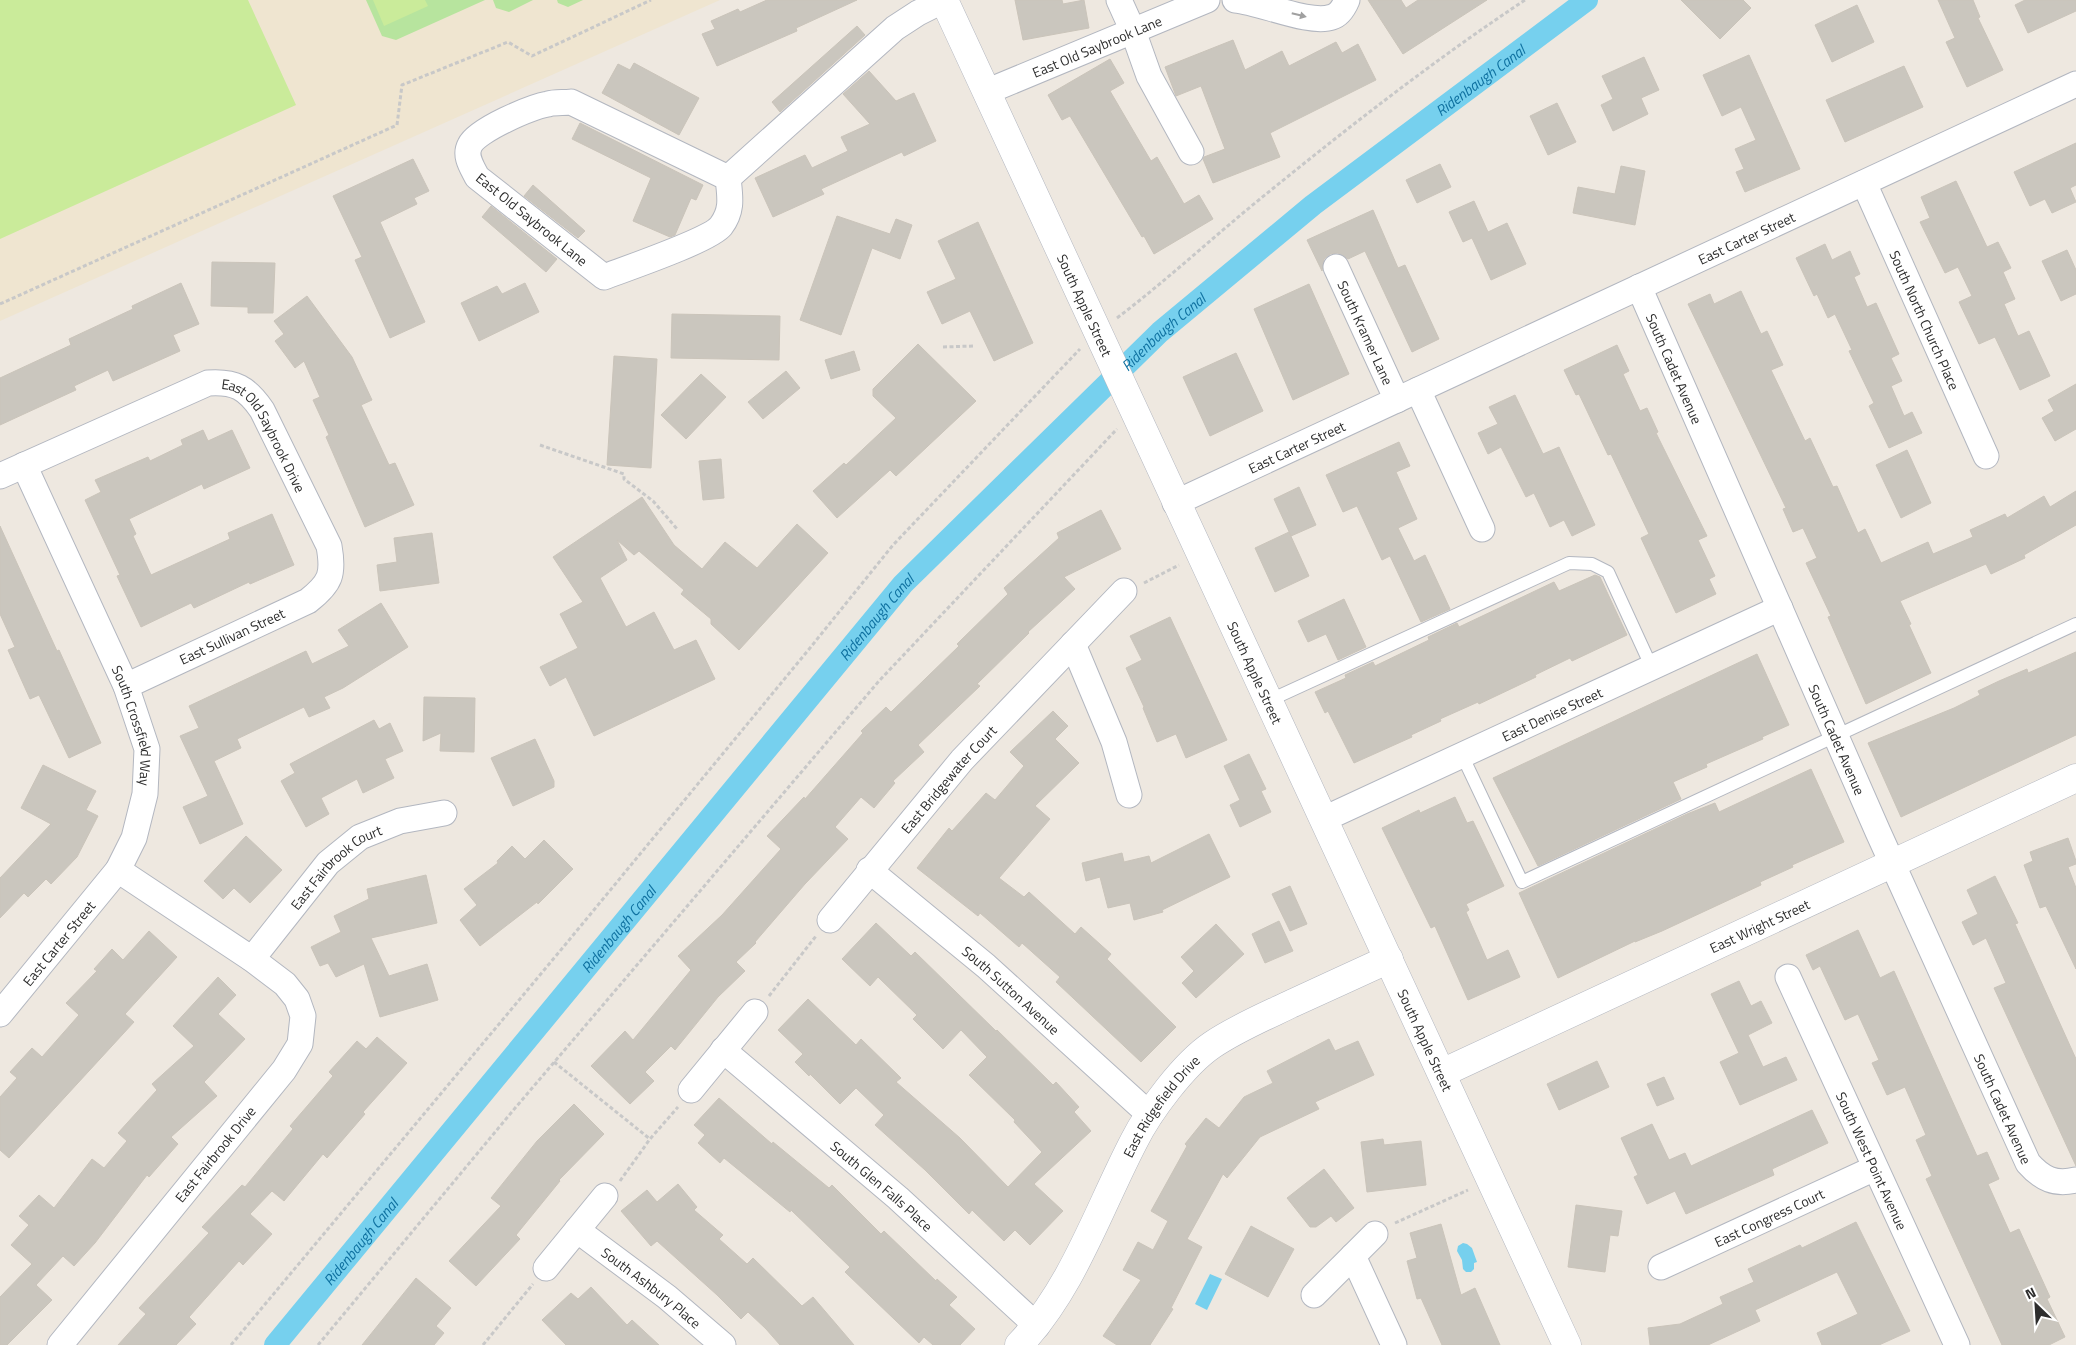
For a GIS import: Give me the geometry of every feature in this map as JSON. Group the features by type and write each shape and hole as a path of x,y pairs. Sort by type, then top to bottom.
{"main road":[{"name":"South Apple Street","path":"944,0 1101,338 1175,503 1442,1073 1566,1345"},
{"name":"East Wright Street","path":"1442,1073 2076,778"},
{"name":"East Ridgefield Drive","path":"1028,1336 1074,1265 1134,1140 1180,1075 1211,1046 1254,1021 1389,959"}],"street":[{"path":"728,178 895,28 918,13 944,0"},
{"path":"1119,0 1133,31 1149,76 1191,152"},
{"name":"East Old Saybrook Lane","path":"986,92 1207,0"},
{"path":"1235,0 1317,19 1332,17 1343,8 1346,0"},
{"name":"East Carter Street","path":"1175,503 2076,84"},
{"name":"East Old Saybrook Lane","path":"571,102 728,178 731,206 720,228 698,241 604,277 477,177 467,158 470,145 480,133 507,119 548,104 571,102"},
{"name":"South North Church Place","path":"1864,183 1986,456"},
{"name":"South Kramer Lane","path":"1336,267 1407,395"},
{"name":"South Cadet Avenue","path":"1639,287 1892,864 2028,1163 2038,1174 2049,1181 2065,1183 2076,1180"},
{"name":"East Old Saybrook Drive","path":"0,476 208,383 222,382 236,385 251,394 262,410 329,546 332,561 330,577"},
{"path":"1407,395 1482,529"},
{"name":"South Crossfield Way","path":"24,465 126,686 147,749 145,794 134,838 118,870"},
{"name":"East Sullivan Street","path":"126,686 308,601 322,590 330,577"},
{"name":"East Bridgewater Court","path":"824,926 962,760 1073,644 1132,588"},
{"name":"East Denise Street","path":"1324,819 1780,608"},
{"path":"1073,644 1114,742 1129,795"},
{"name":"East Fairbrook Court","path":"252,959 328,863 360,836 400,820 444,813"},
{"path":"118,870 252,959"},
{"name":"East Carter Street","path":"0,1014 118,870"},
{"name":"South Sutton Avenue","path":"870,870 986,966 1150,1115"},
{"name":"East Fairbrook Drive","path":"60,1345 284,1070 300,1044 303,1016 296,999 285,984 252,959"},
{"name":"South West Point Avenue","path":"1788,977 1957,1345"},
{"path":"686,1096 761,1005"},
{"name":"South Glen Falls Place","path":"723,1050 898,1198 1028,1336"},
{"name":"East Congress Court","path":"1662,1267 1875,1168"},
{"path":"542,1273 610,1192"},
{"name":"South Ashbury Place","path":"577,1230 667,1297 723,1345"},
{"path":"1314,1295 1375,1234"},
{"path":"1353,1256 1394,1345"}],"lane":[{"path":"1268,701 1569,563 1592,564 1608,572 1652,668"},
{"path":"1462,755 1522,882 2076,624"}],"path":[{"path":"0,304 397,126 402,85 508,42 532,56 652,0"},
{"path":"231,1345 577,930 893,545 1101,338 1153,291 1260,199 1452,49 1525,0"},
{"path":"943,347 973,346"},
{"path":"318,1345 554,1062 879,681 1117,429"},
{"path":"540,445 624,474 624,479 653,501 678,530"},
{"path":"1132,588 1179,564"},
{"path":"761,1005 824,926"},
{"path":"554,1062 650,1139"},
{"path":"610,1192 650,1139 686,1096"},
{"path":"1375,1234 1388,1226 1468,1190"},
{"path":"482,1345 542,1273"}],"shaded area":[{"path":"0,0 720,0 0,321"}],"green space":[{"path":"0,0 248,0 296,105 0,239"},
{"path":"366,0 485,0 396,40 382,36"},
{"path":"373,0 425,0 428,6 384,26"},
{"path":"493,0 533,0 509,12 496,8"},
{"path":"557,0 583,0 568,7 558,3"}],"water":[{"path":"1463,1243 1472,1248 1477,1262 1474,1263 1474,1269 1471,1272 1466,1272 1463,1269 1462,1260 1457,1251 1458,1246"},
{"path":"1210,1274 1222,1279 1207,1310 1195,1304"}],"building":[{"path":"767,0 857,0 796,28 797,31 717,66 702,34 715,29 711,21 738,9 740,12"},
{"path":"1015,0 1062,0 1063,4 1084,0 1089,28 1023,40"},
{"path":"1368,0 1401,0 1406,8 1418,0 1487,0 1403,54"},
{"path":"1681,0 1743,0 1751,8 1720,39"},
{"path":"1938,0 1973,0 1980,17 1978,18 2003,70 1967,87 1946,42 1955,38"},
{"path":"2025,0 2076,0 2076,11 2028,33 2015,5"},
{"path":"1857,5 1874,42 1832,62 1815,25"},
{"path":"857,26 865,35 780,112 772,102"},
{"path":"1233,40 1245,70 1282,51 1289,66 1336,42 1342,53 1358,44 1376,80 1270,133 1280,157 1213,183 1203,159 1225,149 1201,86 1176,96 1165,67"},
{"path":"1749,55 1800,169 1745,192 1736,172 1744,169 1735,149 1756,140 1741,107 1722,116 1703,75"},
{"path":"1644,57 1659,90 1641,98 1648,114 1613,131 1601,105 1613,99 1602,76"},
{"path":"1110,59 1124,83 1110,91 1151,161 1157,157 1184,204 1199,195 1213,219 1154,254 1070,116 1062,120 1048,95"},
{"path":"634,63 699,98 679,135 602,93 618,64 630,70"},
{"path":"1904,66 1923,107 1845,142 1826,100"},
{"path":"869,71 896,101 914,93 936,141 904,156 902,152 821,189 824,194 773,217 755,178 805,155 812,168 848,151 841,137 870,124 843,94"},
{"path":"1557,103 1576,142 1548,155 1530,116"},
{"path":"580,123 703,185 696,200 691,198 675,235 670,237 633,221 651,178 572,139"},
{"path":"2076,143 2076,185 2070,188 2076,202 2052,213 2045,199 2030,206 2014,172"},
{"path":"413,159 429,191 414,198 417,204 380,222 425,322 390,338 355,260 362,257 333,196"},
{"path":"1440,164 1451,187 1417,203 1406,180"},
{"path":"1621,166 1645,171 1635,225 1573,213 1578,187 1615,194"},
{"path":"1956,181 1987,247 1998,242 2011,268 2003,272 2015,299 2004,304 2018,336 2029,331 2050,376 2020,390 1995,337 1979,344 1959,302 1972,296 1958,267 1945,273 1920,222 1930,218 1921,197"},
{"path":"533,185 585,231 578,238 524,196"},
{"path":"1474,201 1488,232 1507,223 1526,264 1491,280 1472,238 1463,242 1449,212"},
{"path":"491,206 557,259 546,272 482,217"},
{"path":"1373,210 1398,268 1405,265 1439,339 1412,352 1365,251 1348,259 1338,253 1330,254 1324,259 1322,271 1307,240"},
{"path":"837,216 890,234 896,219 912,225 900,259 872,248 841,335 800,320"},
{"path":"978,222 1033,343 994,361 970,311 942,324 927,292 956,279 938,241"},
{"path":"1825,244 1832,260 1850,251 1860,274 1854,277 1867,307 1876,303 1899,354 1891,358 1902,381 1891,386 1904,416 1912,412 1922,433 1889,448 1869,406 1874,403 1849,351 1852,350 1835,314 1828,318 1817,294 1814,296 1796,258"},
{"path":"2067,250 2076,270 2076,294 2061,301 2042,261"},
{"path":"212,262 275,263 273,313 248,313 248,307 211,306"},
{"path":"181,283 199,324 173,335 180,351 113,381 108,370 74,386 76,390 0,425 0,378 71,345 69,339 133,309 132,306"},
{"path":"525,283 539,312 479,341 461,303 497,286 502,294"},
{"path":"1309,284 1349,374 1293,400 1254,309"},
{"path":"1741,291 1761,334 1767,331 1783,365 1771,370 1805,441 1810,438 1833,487 1837,486 1858,533 1865,529 1881,563 1928,542 1933,554 1973,537 1970,530 2005,514 2007,518 2044,496 2050,507 2076,491 2076,525 2024,555 2025,558 1991,574 1986,564 1900,601 1931,673 1866,704 1828,617 1831,616 1806,563 1817,558 1803,528 1793,532 1783,509 1786,508 1688,304 1710,294 1714,304"},
{"path":"307,296 352,357 372,400 361,405 389,465 395,463 414,505 365,527 326,437 329,435 313,400 320,397 304,361 295,368 275,341 284,334 274,321"},
{"path":"672,314 780,316 779,360 671,358"},
{"path":"918,344 976,401 896,476 890,470 837,518 813,491 844,463 846,465 896,418 873,396 873,389"},
{"path":"1617,345 1629,371 1623,374 1640,411 1647,408 1658,432 1656,433 1707,536 1698,540 1715,576 1709,579 1716,594 1676,613 1641,538 1649,534 1611,454 1608,455 1579,394 1576,395 1564,370"},
{"path":"854,351 860,370 831,379 825,360"},
{"path":"1236,353 1263,411 1210,436 1183,377"},
{"path":"614,356 657,359 651,468 607,465"},
{"path":"786,371 800,388 763,419 748,402"},
{"path":"701,374 726,397 686,439 661,415"},
{"path":"2076,384 2076,429 2055,441 2042,418 2054,411 2048,400"},
{"path":"1515,395 1543,454 1559,447 1595,525 1572,536 1564,520 1550,527 1534,493 1526,497 1501,447 1488,454 1478,433 1498,424 1489,407"},
{"path":"203,430 208,441 232,430 250,468 204,489 202,484 129,519 136,534 133,536 151,575 230,539 228,533 272,514 294,565 250,584 249,582 194,608 191,603 141,627 117,576 120,575 85,500 101,492 95,480 148,457 150,461 183,445 181,440"},
{"path":"1399,442 1410,466 1396,472 1417,519 1398,528 1414,561 1425,555 1450,609 1421,622 1390,556 1382,560 1357,506 1343,512 1326,475"},
{"path":"1907,450 1931,503 1901,518 1876,465"},
{"path":"721,459 724,498 703,500 699,461"},
{"path":"1299,487 1316,525 1291,536 1274,499"},
{"path":"642,497 674,545 702,569 725,542 757,568 797,524 828,553 739,650 711,624 711,619 681,594 684,590 639,551 634,555 617,540 627,560 600,578 626,627 654,612 674,650 696,640 715,679 594,736 566,677 550,686 540,667 578,648 560,614 583,602 553,557"},
{"path":"1101,510 1121,549 1064,577 1075,589 1028,632 977,684 980,686 918,745 924,752 893,781 895,783 874,808 861,797 835,827 848,839 805,884 756,943 736,962 745,971 718,997 675,1050 671,1046 645,1072 654,1081 630,1104 591,1066 625,1031 633,1040 691,970 678,956 722,915 781,849 767,836 804,797 805,799 863,733 861,731 886,707 891,712 959,646 957,644 1008,594 1004,588 1059,538 1057,533"},
{"path":"0,526 101,743 69,758 39,695 30,699 8,650 15,647 0,614"},
{"path":"1289,532 1309,576 1275,592 1255,548"},
{"path":"432,533 439,583 380,591 377,565 397,562 394,538"},
{"path":"1595,575 1600,577 1627,635 1572,661 1570,658 1535,675 1536,677 1479,704 1478,702 1440,719 1441,721 1411,735 1412,737 1354,763 1328,711 1325,713 1315,692 1346,678 1345,675 1373,662 1375,666 1429,640 1428,637 1457,623 1459,627 1554,582 1559,591"},
{"path":"1344,599 1366,647 1338,660 1326,634 1308,642 1298,621"},
{"path":"381,603 408,647 343,688 324,697 330,708 309,717 304,707 237,739 241,748 214,761 243,824 200,844 183,807 208,796 180,736 199,728 189,706 306,651 312,664 349,646 338,630"},
{"path":"1170,617 1227,740 1186,758 1176,734 1157,742 1144,707 1126,668 1142,660 1130,636"},
{"path":"2076,652 2076,735 1901,817 1868,743 1954,708 1980,695 1978,691 1999,681 2027,669 2028,673"},
{"path":"1757,654 1789,725 1762,737 1763,739 1706,764 1707,767 1673,782 1681,799 1538,866 1493,778"},
{"path":"424,697 475,698 474,752 440,751 441,733 423,741"},
{"path":"1053,711 1068,726 1055,739 1079,763 1035,806 1050,819 999,878 1024,897 1029,892 1075,934 1081,927 1111,954 1107,959 1176,1027 1141,1062 1056,982 1060,977 1022,943 1019,947 980,913 978,916 917,868 949,828 952,831 986,793 995,800 1024,766 1010,752"},
{"path":"374,720 379,729 390,723 403,751 385,759 394,778 363,793 357,779 321,798 329,814 306,827 281,781 295,773 290,764"},
{"path":"535,739 554,781 554,787 513,806 491,758"},
{"path":"1249,754 1266,789 1261,791 1271,812 1240,827 1230,805 1240,800 1224,766"},
{"path":"43,765 96,791 86,810 98,816 77,857 51,884 46,879 28,897 24,893 0,918 0,878 51,824 21,808"},
{"path":"1811,769 1844,842 1792,865 1793,867 1760,882 1761,885 1662,931 1635,941 1558,978 1519,893 1687,814 1715,803 1719,812"},
{"path":"1455,797 1467,823 1473,821 1504,886 1466,904 1469,910 1466,912 1487,960 1508,950 1520,977 1468,1000 1435,926 1431,928 1382,828 1419,810 1420,813"},
{"path":"1209,834 1230,877 1162,910 1163,912 1134,920 1130,903 1108,908 1100,877 1086,881 1082,863 1122,853 1124,862 1149,856 1151,863"},
{"path":"246,836 282,870 250,903 234,888 223,899 204,881"},
{"path":"2068,838 2076,861 2076,864 2068,867 2076,888 2076,969 2046,906 2040,908 2024,865 2033,861 2030,852"},
{"path":"544,840 573,869 538,904 537,902 480,946 460,920 477,905 464,889 498,863 497,861 512,846 525,859"},
{"path":"426,875 437,923 371,938 389,976 427,964 438,1000 380,1017 364,964 336,977 328,963 320,966 311,947 341,932 334,916 369,899 367,889"},
{"path":"1995,876 2018,923 2015,924 2076,1059 2076,1166 1994,988 2006,983 1986,938 1973,945 1962,922 1978,914 1967,890"},
{"path":"1290,886 1307,924 1290,931 1272,894"},
{"path":"1279,921 1293,951 1265,963 1252,934"},
{"path":"876,923 911,956 915,952 1053,1085 1056,1082 1079,1107 1074,1112 1091,1131 1034,1184 1063,1211 1030,1245 1015,1230 1004,1241 972,1210 969,1214 925,1170 875,1125 884,1115 856,1088 840,1104 795,1062 803,1054 778,1030 808,999 856,1045 861,1039 901,1078 896,1082 960,1138 1008,1187 1042,1152 1014,1122 1015,1120 969,1075 987,1057 961,1030 943,1049 913,1019 917,1015 878,977 870,986 842,959"},
{"path":"1216,924 1244,954 1196,998 1182,983 1194,971 1181,957"},
{"path":"1858,930 1880,978 1894,971 1977,1156 1987,1152 1999,1179 1988,1184 2010,1233 2019,1229 2050,1297 2047,1299 2065,1337 2049,1345 2002,1345 1926,1179 1932,1176 1916,1140 1926,1135 1905,1087 1887,1095 1872,1063 1879,1060 1858,1014 1845,1020 1820,966 1813,970 1806,955"},
{"path":"149,931 177,957 125,1014 134,1022 9,1158 0,1150 0,1097 17,1078 10,1072 32,1048 42,1057 79,1015 66,1003 97,971 94,969 112,949 123,960"},
{"path":"218,977 236,995 218,1014 245,1039 204,1082 217,1096 171,1137 178,1144 149,1177 147,1175 95,1243 74,1266 63,1256 36,1285 52,1300 7,1345 0,1345 0,1297 32,1264 11,1245 29,1225 19,1216 39,1195 54,1208 92,1159 104,1168 127,1141 118,1133 157,1090 152,1084 194,1046 173,1026"},
{"path":"1739,981 1751,1006 1761,1001 1772,1023 1748,1035 1763,1067 1786,1057 1797,1080 1740,1105 1720,1062 1739,1053 1711,994"},
{"path":"377,1037 407,1063 363,1112 365,1114 327,1158 323,1154 284,1201 272,1191 250,1214 272,1234 243,1265 239,1261 189,1317 196,1324 176,1345 118,1345 146,1314 139,1308 209,1233 202,1227 242,1185 245,1187 293,1129 290,1126 333,1076 329,1072 357,1041 366,1049"},
{"path":"1329,1039 1335,1051 1358,1041 1374,1075 1315,1102 1319,1109 1260,1137 1227,1178 1223,1174 1187,1239 1202,1247 1171,1308 1173,1309 1150,1345 1117,1345 1103,1336 1141,1280 1123,1270 1138,1242 1153,1250 1168,1221 1151,1211 1187,1146 1185,1144 1206,1118 1219,1128 1244,1097 1273,1083 1267,1071"},
{"path":"1597,1061 1609,1087 1559,1110 1547,1084"},
{"path":"1664,1077 1674,1099 1657,1106 1647,1084"},
{"path":"719,1098 772,1144 773,1142 829,1188 832,1185 881,1234 884,1231 936,1281 937,1279 957,1297 949,1305 975,1329 960,1345 933,1345 924,1337 919,1343 845,1272 850,1267 791,1210 790,1212 724,1158 720,1163 698,1143 705,1135 694,1125"},
{"path":"574,1104 604,1134 559,1180 516,1235 520,1239 476,1286 449,1261 501,1206 491,1198 537,1141"},
{"path":"1812,1110 1828,1143 1772,1169 1774,1175 1686,1214 1675,1191 1647,1204 1634,1177 1638,1175 1621,1138 1652,1124 1669,1160 1685,1153 1691,1166"},
{"path":"1383,1139 1384,1145 1421,1141 1426,1185 1367,1192 1361,1142"},
{"path":"1324,1169 1354,1208 1336,1222 1331,1216 1316,1227 1310,1227 1287,1198"},
{"path":"678,1184 697,1207 694,1210 723,1235 719,1239 747,1264 753,1258 802,1306 813,1297 854,1345 780,1345 748,1312 741,1319 657,1241 651,1246 621,1211 647,1190 657,1202"},
{"path":"1576,1205 1622,1211 1618,1236 1610,1235 1605,1272 1568,1267"},
{"path":"1856,1222 1910,1331 1879,1345 1822,1345 1817,1333 1858,1314 1837,1272 1755,1310 1760,1321 1708,1345 1650,1345 1648,1328 1680,1324 1723,1304 1720,1297 1754,1282 1748,1269 1800,1245 1802,1248"},
{"path":"1441,1224 1461,1295 1475,1288 1500,1345 1442,1345 1421,1298 1417,1299 1407,1261 1417,1258 1410,1233"},
{"path":"1251,1226 1294,1249 1268,1297 1225,1274"},
{"path":"416,1278 451,1308 436,1326 444,1333 434,1345 362,1345"},
{"path":"591,1287 627,1325 632,1320 659,1345 566,1345 542,1320 571,1293 578,1299"}],"waterway":[{"name":"Ridenbaugh Canal","path":"275,1345 903,584 1160,332 1313,205 1587,0"}]}
